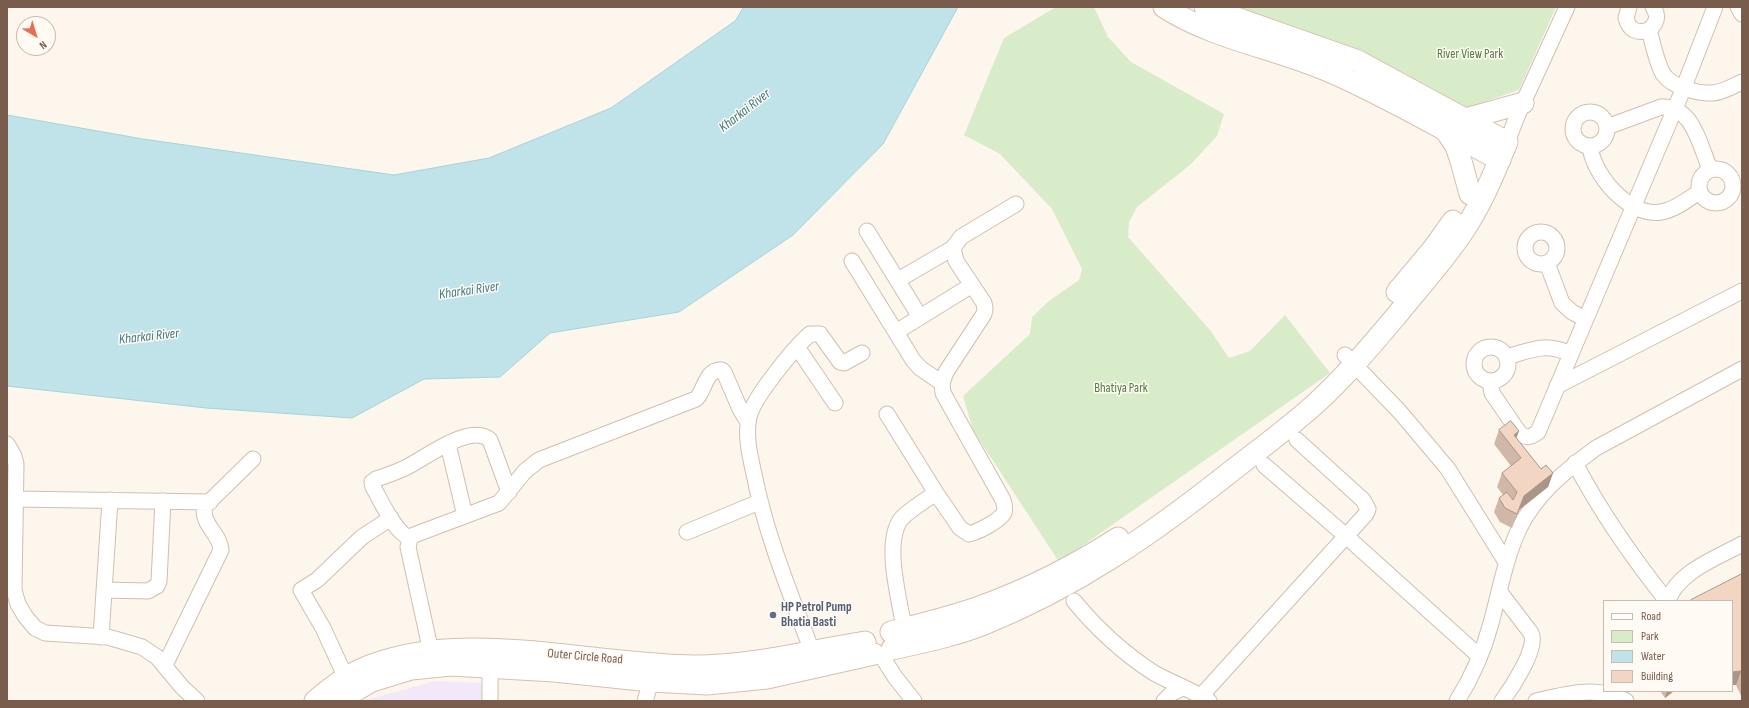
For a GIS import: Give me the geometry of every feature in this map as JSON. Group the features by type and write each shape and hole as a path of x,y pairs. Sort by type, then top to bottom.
{"main road":[{"path":"1164,7 1210,30 1332,72 1385,98 1446,131 1498,148"},
{"path":"1205,7 1358,61 1465,119 1498,148"},
{"path":"1465,119 1521,108"},
{"path":"1446,131 1456,146 1462,161 1470,194"},
{"path":"1350,360 1455,218 1498,148"},
{"path":"885,643 948,617 983,606 1057,573 1151,518 1192,488 1280,415 1331,370 1350,360 1444,259 1466,227 1483,197 1498,148"},
{"name":"Outer Circle Road","path":"315,701 336,684 359,670 383,661 430,652 490,658 694,666 728,665 812,651 885,643"},
{"name":"Outer Circle Road","path":"337,701 372,681 412,669 451,665 490,658 554,671 651,681 707,684 767,678 885,643"}],"street":[{"path":"1498,148 1521,108 1567,7"},
{"path":"1629,7 1626,18 1630,27 1639,32 1649,30 1656,23 1657,18 1653,7"},
{"path":"1490,381 1492,393 1504,413 1522,436 1532,436 1538,432 1632,206 1684,87 1715,7"},
{"path":"1738,7 1742,14"},
{"path":"1649,30 1661,69 1669,80 1698,92 1714,93 1742,82"},
{"path":"1607,127 1656,108 1667,106 1675,108 1684,114 1692,124 1710,169"},
{"path":"1593,112 1603,117 1607,127 1607,132 1601,143 1590,147 1584,146 1575,138 1573,126 1582,113 1593,112"},
{"path":"1590,147 1594,161 1608,184 1619,196 1632,206 1642,210 1662,212 1674,208 1699,192"},
{"path":"1716,168 1727,172 1733,182 1731,194 1727,199 1717,203 1706,200 1699,192 1698,187 1701,176 1710,169 1716,168"},
{"path":"898,280 953,248 961,237 1016,204"},
{"path":"867,231 920,317"},
{"path":"887,414 936,493 960,528 969,534 974,533 1004,513 1005,508 1003,500 943,393 942,383 953,361 984,314 985,309 984,303 956,261 953,248"},
{"path":"852,261 913,360 920,368 942,383"},
{"path":"1548,263 1562,303 1566,308 1585,319"},
{"path":"896,332 972,285"},
{"path":"1557,386 1742,291"},
{"path":"812,651 759,502 749,453 748,422 755,402 797,347 810,334 820,334 840,362 844,363 862,353"},
{"path":"797,347 835,403"},
{"path":"1506,358 1548,347 1556,348 1571,354"},
{"path":"1493,348 1498,349 1506,358 1507,368 1505,374 1501,378 1490,381 1485,380 1477,373 1474,363 1478,353 1483,350 1493,348"},
{"path":"1350,360 1410,423 1448,469 1506,562"},
{"path":"1457,701 1467,685 1491,624 1506,562 1519,528 1536,502 1574,463 1596,448 1742,369"},
{"path":"430,652 408,547 410,538 414,535 499,503 525,471 539,460 696,400 700,396 709,376 719,370 724,372 740,409 748,422"},
{"path":"410,538 401,532 391,518 373,487 374,480 406,468 448,444 464,437 474,435 487,437 492,443 509,492"},
{"path":"1074,601 1089,620 1108,639 1124,651 1155,673 1205,698 1366,514 1368,509 1366,504 1297,440"},
{"path":"7,444 14,456 16,464 14,590 18,604 25,616 34,628 45,633 101,637 125,641 142,647 157,657 182,687 197,701"},
{"path":"448,444 465,516"},
{"path":"165,665 221,550 219,540 204,518 203,512 205,506 253,459"},
{"path":"1574,463 1606,519 1632,556 1667,600"},
{"path":"1264,466 1346,536 1479,656"},
{"path":"914,701 895,677 885,643 896,530 902,518 936,493"},
{"path":"15,499 210,502"},
{"path":"101,637 110,500"},
{"path":"104,590 148,591 157,586 159,581 164,501"},
{"path":"687,532 759,502"},
{"path":"346,678 323,628 301,590 317,580 362,537 391,518"},
{"path":"1668,600 1674,588 1686,575 1742,544"},
{"path":"1499,592 1531,633 1533,639 1517,678 1502,701"},
{"path":"490,658 490,701"},
{"path":"645,701 651,681"},
{"path":"1164,701 1172,693 1183,688"},
{"path":"1536,701 1562,695 1594,691 1622,696"}],"shaded area":[{"path":"435,681 483,683 483,701 362,701"}],"green space":[{"name":"Bhatiya Park","path":"1056,7 1094,7 1108,37 1131,62 1224,114 1217,136 1190,165 1137,207 1129,222 1128,237 1210,330 1229,358 1250,351 1285,315 1330,373 1059,562 973,430 963,396 1030,334 1032,317 1049,301 1079,280 1082,269 1052,209 1000,154 964,135 1004,38"},
{"name":"River View Park","path":"1238,7 1556,7 1519,90 1466,108 1379,63"}],"water":[{"name":"Kharkai River","path":"744,7 958,7 883,144 793,235 679,312 550,333 500,377 424,379 352,418 206,408 7,386 7,115 143,139 394,175 489,158 611,108 735,21"}],"building":[{"path":"1511,421 1519,431 1514,435 1541,469 1546,465 1553,473 1524,496 1517,514 1505,508 1499,498 1507,492 1513,500 1517,492 1502,473 1521,458 1499,430"},
{"path":"1742,574 1742,673 1741,671 1733,672 1733,600 1691,600"}],"place":[{"name":"HP Petrol Pump Bhatia Basti","path":"773,615"}]}
